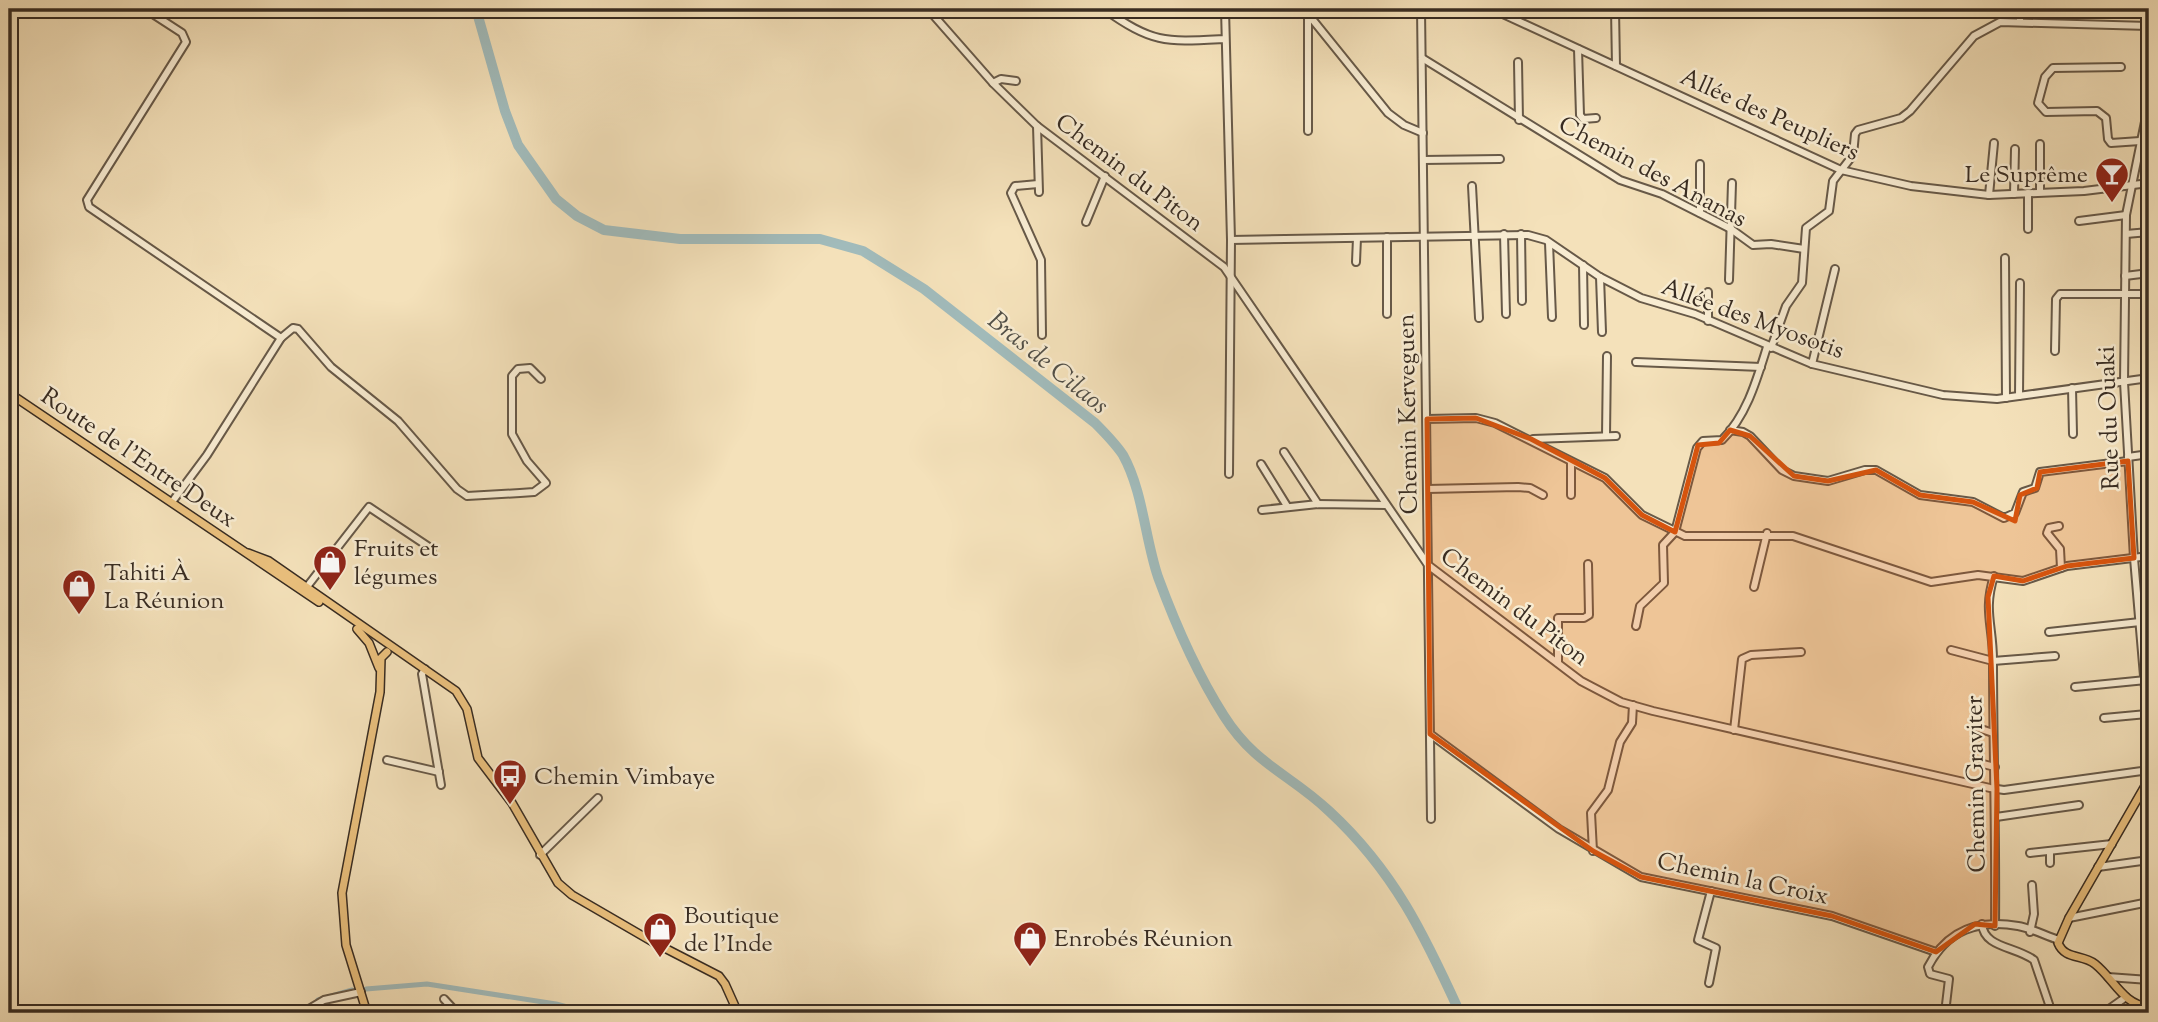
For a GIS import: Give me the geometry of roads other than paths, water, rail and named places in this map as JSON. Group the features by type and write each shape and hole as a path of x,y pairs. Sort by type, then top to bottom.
{"main road":[{"name":"Route de l'Entre Deux","path":"9,393 342,618 370,645"},
{"name":"Route de l'Entre Deux","path":"248,554 269,561 376,638 387,643"},
{"path":"376,638 370,645 381,654 398,651"},
{"path":"367,1013 346,945 342,893 380,692 381,654 387,643 449,686 464,701 478,758 512,803 558,883 572,895 719,976 738,1013"},
{"path":"2149,779 2059,940 2064,953 2092,962 2126,997 2135,1004 2149,1007"}],"street":[{"path":"145,9 183,33 186,42 87,200 89,208 281,338"},
{"name":"Chemin du Piton","path":"928,9 993,83 1037,126 1231,275 1428,565 1592,688 1633,705 1997,789 2149,770"},
{"path":"1104,9 1133,29 1157,40 1225,39"},
{"path":"1224,9 1231,240 1229,474"},
{"name":"Chemin Kerveguen","path":"1421,9 1431,819"},
{"name":"Allée des Peupliers","path":"1492,9 1841,170 1911,186 1989,195 2084,191 2149,183"},
{"path":"1615,9 1616,66"},
{"path":"2020,9 2020,22"},
{"path":"1306,11 1308,131"},
{"path":"1306,11 1388,113 1404,125 1423,133"},
{"path":"1636,626 1640,606 1664,583 1663,545 1675,532 1698,445 1703,441 1717,443 1730,430 1754,391 1761,366 1786,306 1802,283 1806,228 1829,211 1833,181 1853,155 1854,138 1858,130 1900,118 1910,111 1965,45 1982,30 2006,21 2149,26"},
{"path":"1578,49 1580,115 1583,118 1597,118"},
{"name":"Chemin des Ananas","path":"1422,58 1620,180 1662,194 1731,229 1753,245 1771,244 1804,249"},
{"path":"1518,62 1519,120"},
{"path":"2121,67 2053,68 2045,77 2038,103 2046,112 2097,111 2106,118 2108,139 2111,143 2140,141"},
{"path":"993,83 1001,79 1016,81"},
{"name":"Rue du Ouaki","path":"2149,102 2126,215 2124,382 2134,558 2148,695 2149,735"},
{"path":"1037,126 1039,188 1015,186 1011,193 1041,260 1042,335"},
{"path":"1989,195 1994,143"},
{"path":"2039,192 2040,144"},
{"path":"2014,194 2015,149"},
{"path":"1423,160 1500,159"},
{"path":"1700,164 1700,213"},
{"path":"1086,222 1105,176"},
{"path":"1729,280 1732,183"},
{"path":"1472,186 1479,318"},
{"path":"2028,193 2028,229"},
{"path":"2079,222 2126,215"},
{"path":"2126,234 2149,232"},
{"path":"1504,234 1506,314"},
{"path":"1521,234 1522,301"},
{"name":"Allée des Myosotis","path":"1231,240 1521,234 1549,243 1600,277 1641,298 1708,321 1812,364 1943,395 2019,397 2149,378"},
{"path":"1356,262 1357,237"},
{"path":"1387,237 1387,314"},
{"path":"1549,243 1552,317"},
{"path":"2005,258 2006,398"},
{"path":"1583,265 1584,325"},
{"path":"1812,364 1835,269"},
{"path":"2125,276 2149,272"},
{"path":"1600,277 1602,332"},
{"path":"2019,397 2020,283"},
{"path":"1708,292 1708,321"},
{"path":"2006,294 2020,294"},
{"path":"2055,351 2056,299 2060,294 2149,294"},
{"path":"172,502 207,455 281,338 293,328 298,329 331,367 398,421 457,489 467,496 534,492 547,483 521,452 512,434 512,376 518,369 530,368 541,379"},
{"path":"2006,341 2020,341"},
{"path":"1606,436 1607,356"},
{"path":"1636,362 1761,366"},
{"path":"2073,387 2073,434"},
{"path":"1427,419 1476,418 1531,439 1605,478 1642,514 1675,532 1694,538 1767,533 1807,539 1931,582 1967,575 2023,581 2061,568 2149,556"},
{"path":"1730,430 1750,436 1782,470 1794,476 1828,481 1865,470 1876,470 1920,495 1973,502 2004,518 2015,513 2020,495 2035,488 2040,472 2149,454"},
{"path":"1531,439 1616,436"},
{"path":"1284,452 1318,504"},
{"path":"1571,461 1571,495"},
{"path":"1261,464 1287,506"},
{"path":"1427,489 1518,487 1530,488 1543,495"},
{"path":"1262,510 1318,504 1386,505"},
{"path":"306,587 369,507 432,549"},
{"path":"2059,526 2049,528 2047,533 2060,549 2061,568"},
{"path":"1754,587 1767,533"},
{"path":"1558,663 1558,618 1584,618 1589,615 1588,564"},
{"name":"Chemin Graviter","path":"1994,576 1987,607 1992,626 1993,733 1997,789 1995,926"},
{"path":"2138,604 2149,603"},
{"path":"2049,632 2140,622"},
{"path":"1951,650 1993,661 2055,656"},
{"path":"1734,730 1742,659 1801,652"},
{"path":"425,669 422,674 441,785"},
{"path":"2075,687 2146,680"},
{"path":"1593,851 1591,813 1608,790 1622,735 1632,723 1633,705"},
{"path":"2104,718 2147,714"},
{"path":"1978,728 1993,733"},
{"name":"Chemin la Croix","path":"1430,734 1593,851 1641,877 1832,916 1936,952"},
{"path":"387,761 439,772"},
{"path":"1983,764 1995,767"},
{"path":"540,855 598,798"},
{"path":"1996,817 2079,805"},
{"path":"2030,853 2112,844"},
{"path":"2050,851 2050,863"},
{"path":"2098,867 2149,860"},
{"path":"2030,932 2034,914 2032,885"},
{"path":"1709,983 1716,948 1698,940 1711,891"},
{"path":"2069,918 2149,902"},
{"path":"1982,924 1984,937 1988,941 2007,946 2034,960 2052,1013"},
{"path":"1945,1013 1949,979 1933,976 1927,970 1936,952 1961,932 1982,924 2019,926 2059,940"},
{"path":"2108,978 2149,980"},
{"path":"302,1013 324,1000 361,992"},
{"path":"2096,1013 2109,1009 2126,997"},
{"path":"444,999 457,1013"}],"waterway":[{"name":"Bras de Cilaos","path":"476,9 505,111 518,145 556,199 577,216 604,230 680,239 820,239 863,251 924,289 1095,423 1120,451 1130,469 1158,577 1179,631 1224,716 1248,746 1315,798 1372,857 1390,880 1420,930 1460,1013"},
{"path":"366,989 427,984 556,1004 590,1013"},
{"path":"318,1000 352,990"}],"place":[{"name":"Le Suprême","path":"2112,204"},
{"name":"Fruits et légumes","path":"330,592"},
{"name":"Tahiti À La Réunion","path":"79,616"},
{"name":"Chemin Vimbaye","path":"510,806"},
{"name":"Boutique de l'Inde","path":"660,959"},
{"name":"Enrobés Réunion","path":"1030,968"}]}
